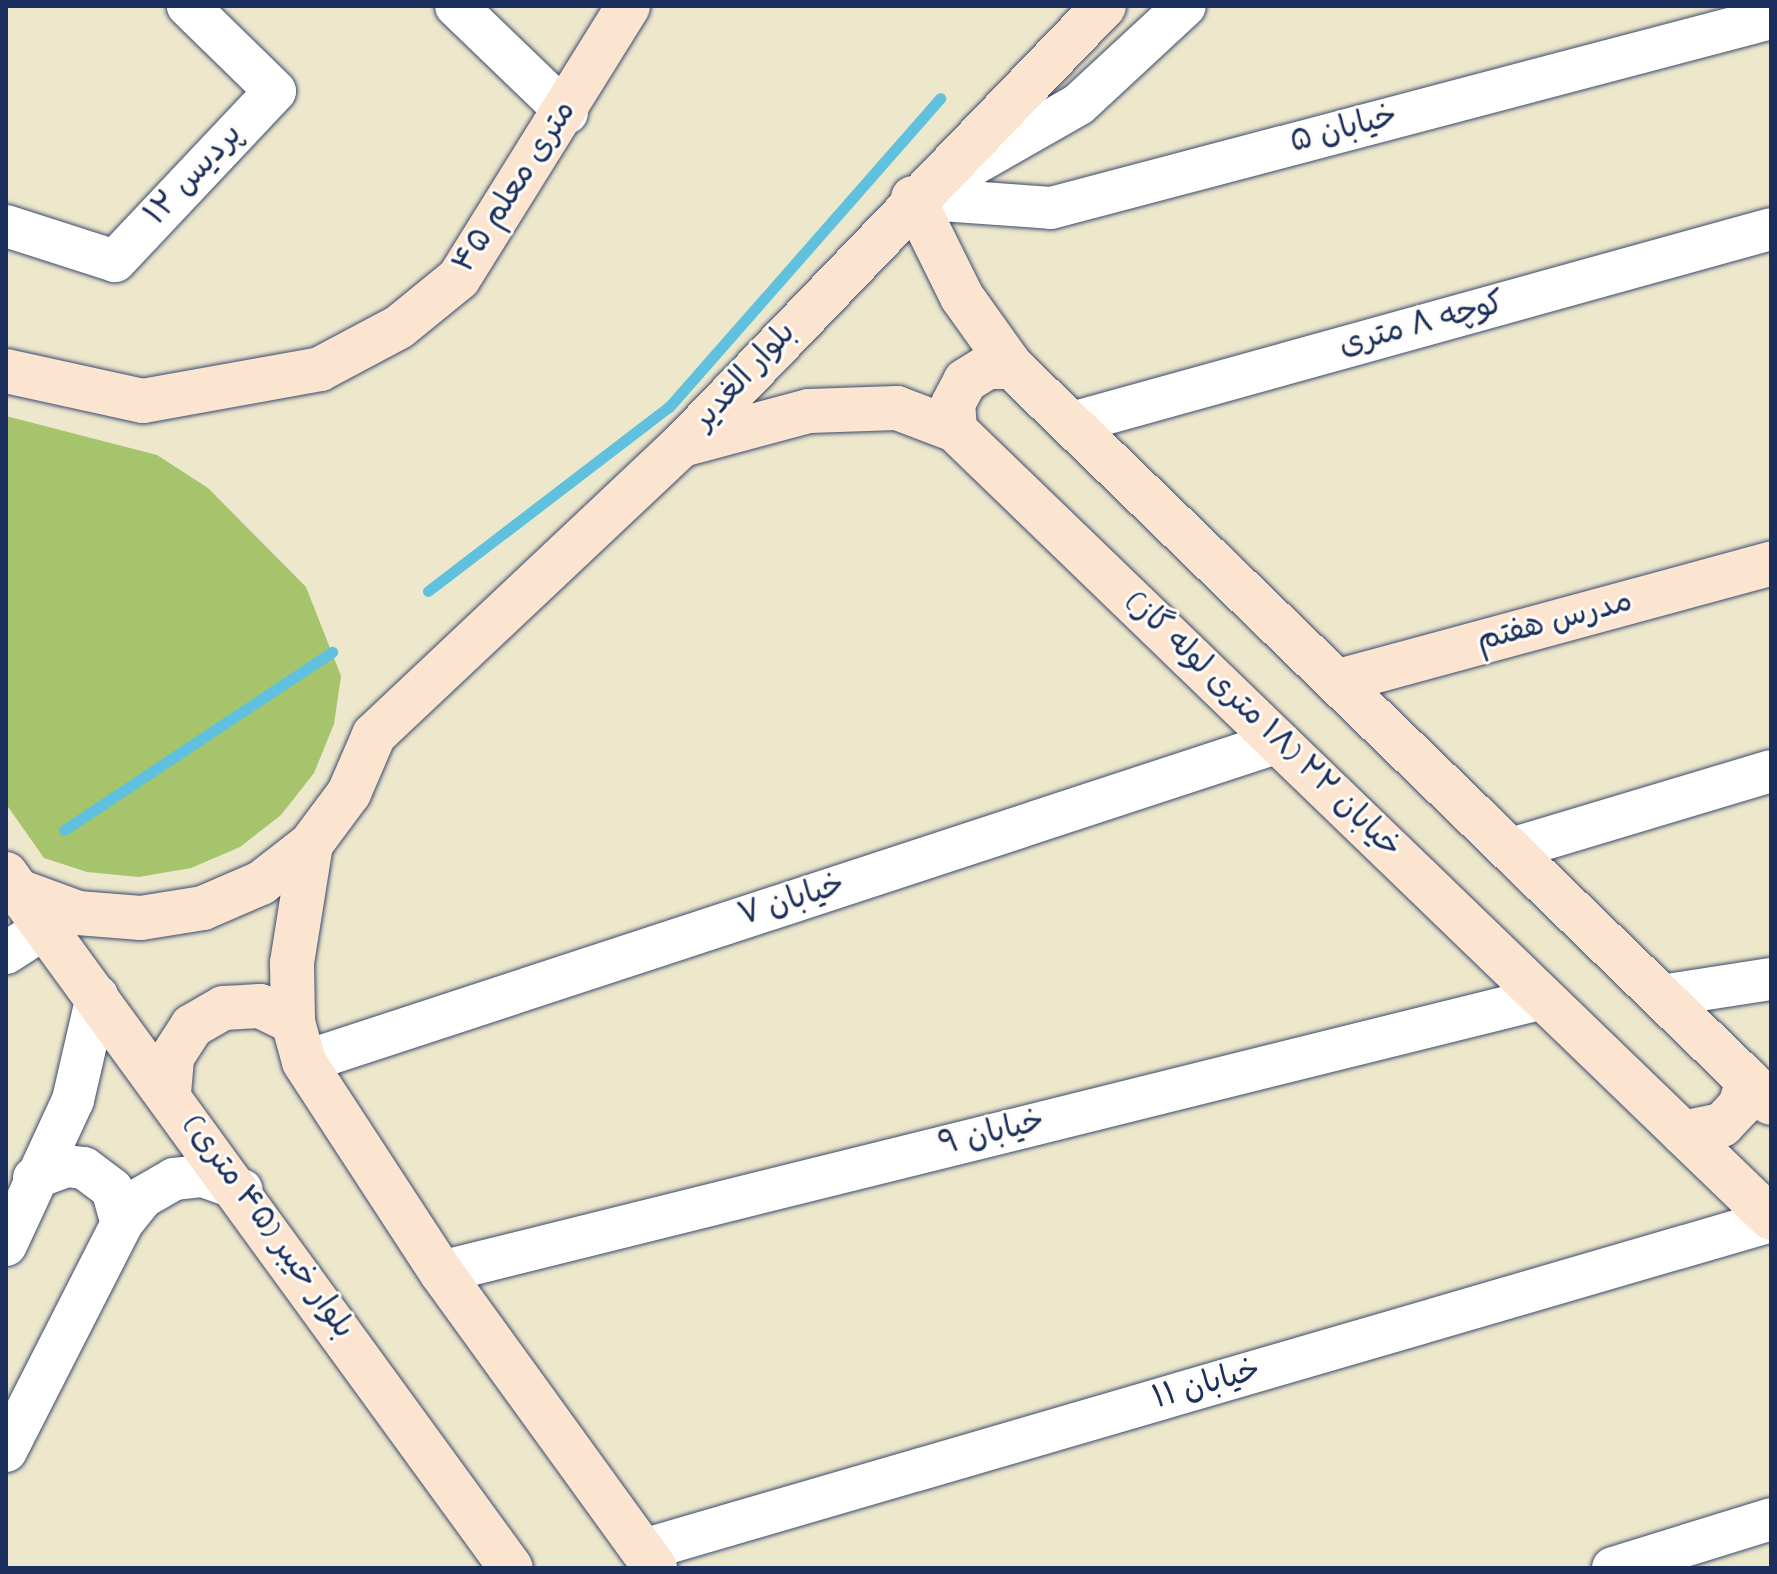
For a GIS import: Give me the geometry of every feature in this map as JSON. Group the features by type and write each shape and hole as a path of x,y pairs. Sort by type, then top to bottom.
{"main road":[{"name":"بلوار الغدیر","path":"311,844 349,793 374,735 682,445 913,198 1104,6"},
{"name":"۴۵ متری معلم","path":"6,371 143,401 320,369 399,327 459,278 631,14"},
{"path":"913,198 962,297 1012,367 1339,681 1759,1092 1722,1125 1683,1133"},
{"path":"955,430 953,404 965,381 987,367 1012,367"},
{"name":"خیابان ۲۲ (۱۸ متری لوله گاز)","path":"682,445 809,411 897,408 955,430 1771,1220"},
{"name":"مدرس هفتم","path":"1339,681 1771,564"},
{"path":"12,883 78,913 141,918 188,911 261,883 311,844"},
{"path":"298,1042 292,963 311,844"},
{"name":"بلوار خیبر (۴۵ متری)","path":"12,883 242,1190 511,1568"},
{"path":"169,1093 172,1057 192,1026 213,1014 260,1006 298,1042 441,1272 649,1559"}],"street":[{"name":"پردیس ۱۲","path":"6,226 115,261 275,91 188,6"},
{"path":"456,6 567,113"},
{"path":"913,198 1079,104 1185,6"},
{"name":"خیابان ۵","path":"913,198 1051,208 1771,18"},
{"name":"کوچه ۸ متری","path":"1072,423 1771,229"},
{"name":"خیابان ۷","path":"298,1042 1279,742"},
{"path":"1511,849 1771,771"},
{"path":"6,953 45,928"},
{"path":"1661,996 1771,979"},
{"path":"10,1231 73,1100 97,996"},
{"name":"خیابان ۹","path":"441,1272 1543,998"},
{"path":"34,1178 67,1166 84,1168 112,1189 122,1223"},
{"path":"6,1451 122,1223 143,1197 174,1179 203,1176 242,1190"},
{"name":"خیابان ۱۱","path":"649,1559 1771,1220"},
{"path":"1613,1568 1771,1519"}],"green space":[{"path":"6,416 157,455 208,488 306,587 341,676 334,724 314,773 281,815 240,847 191,868 139,877 87,872 44,858 6,804"}],"waterway":[{"path":"428,591 669,407 940,98"},
{"path":"64,830 332,652"}]}
